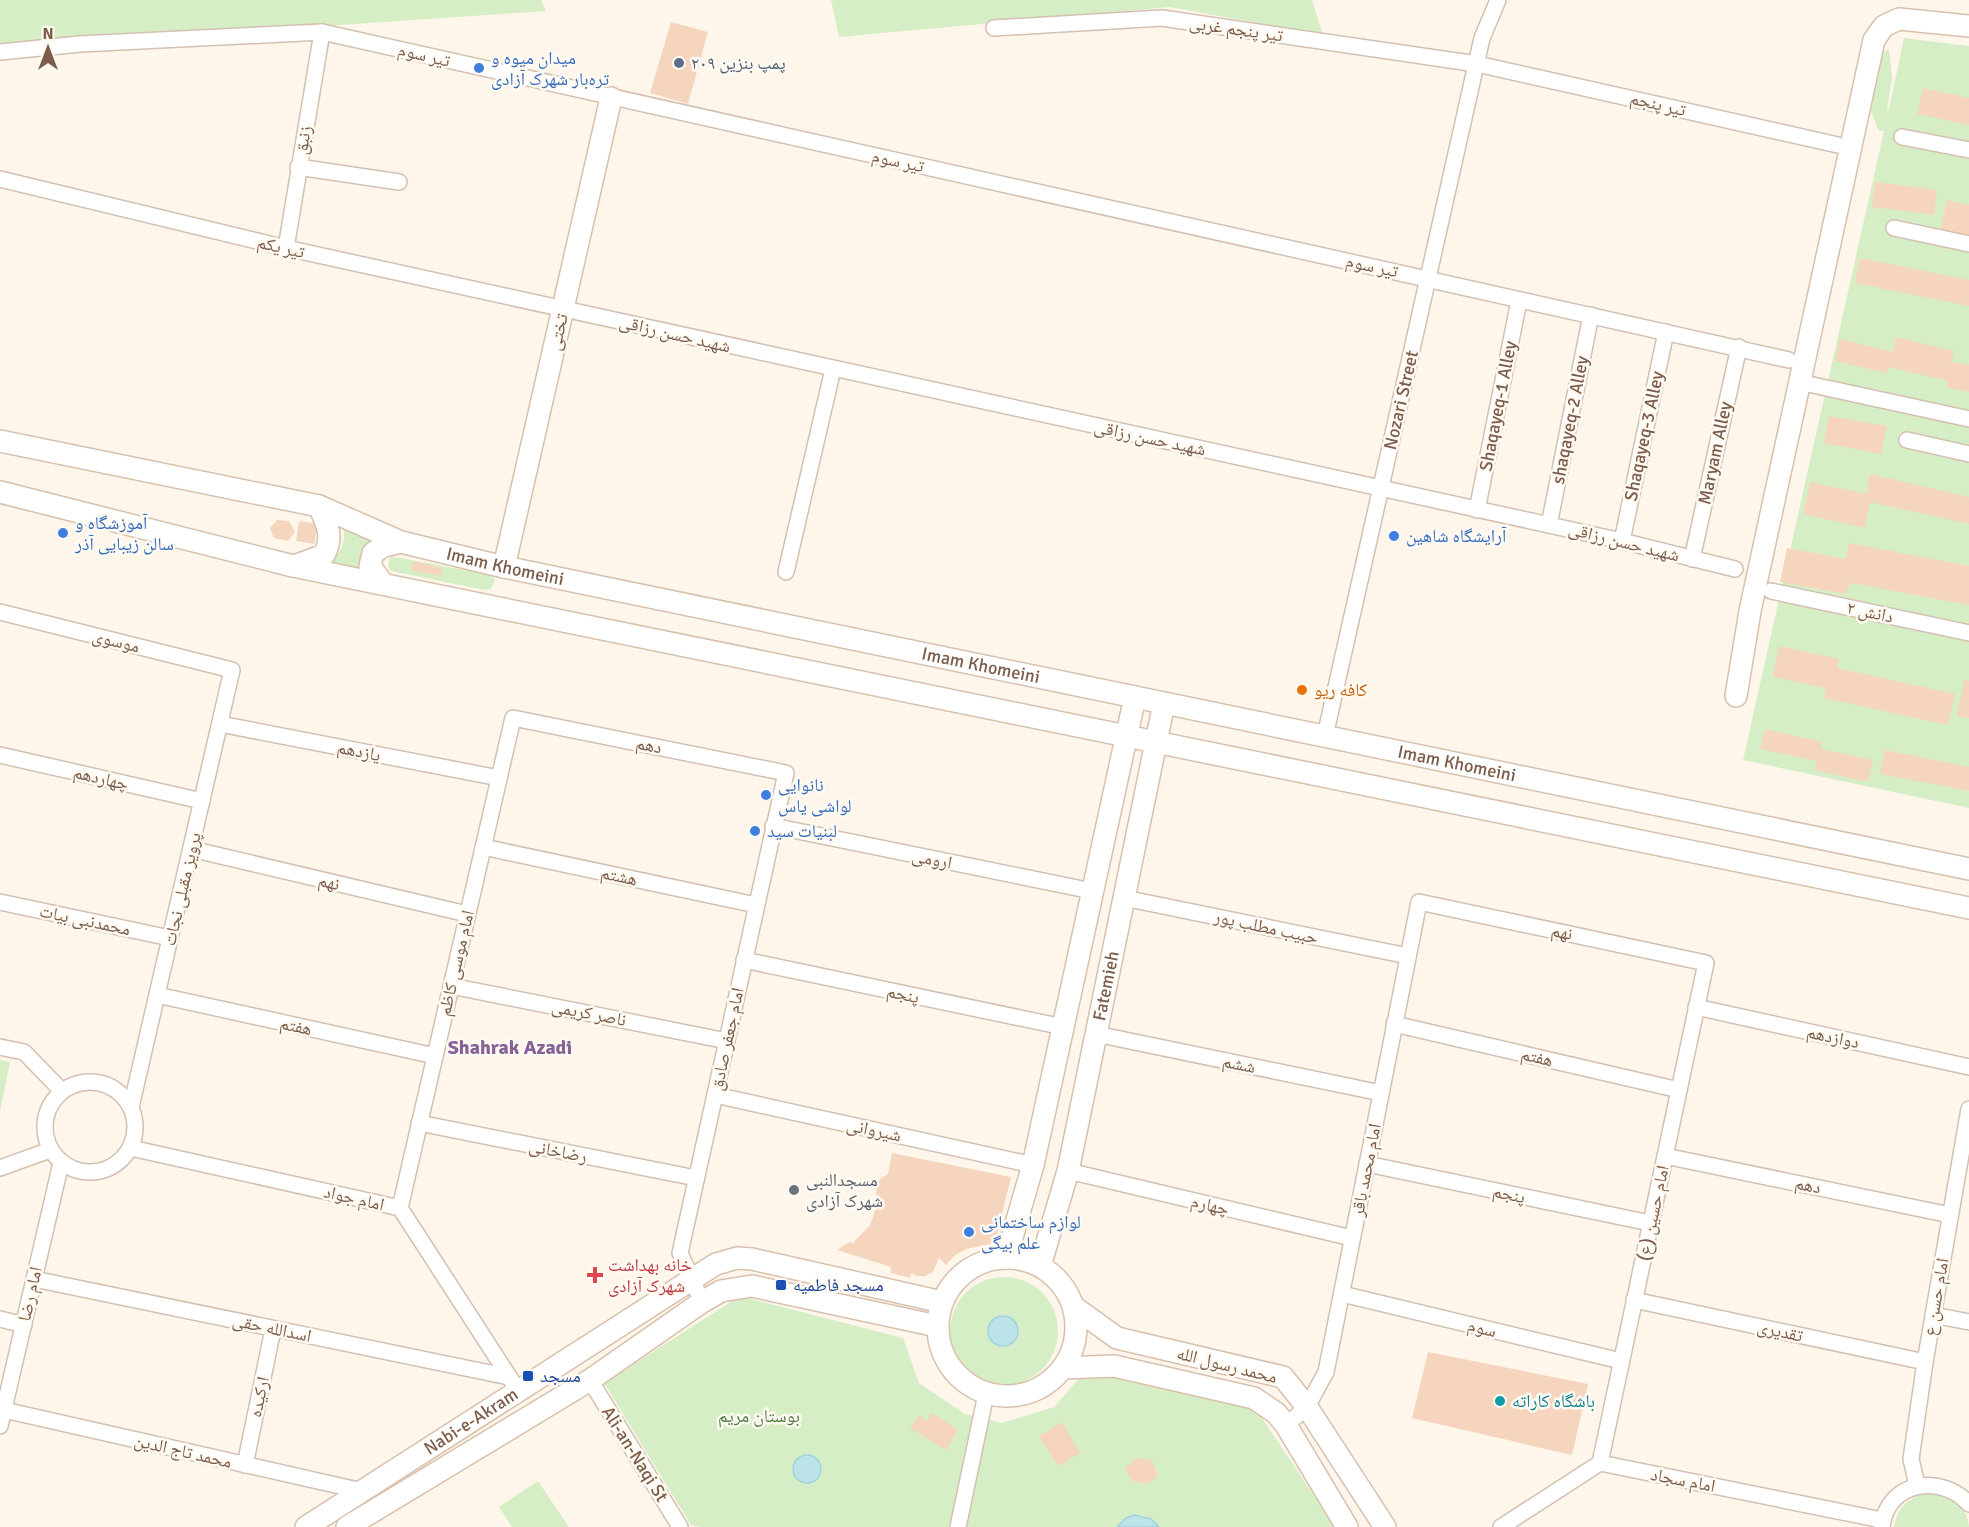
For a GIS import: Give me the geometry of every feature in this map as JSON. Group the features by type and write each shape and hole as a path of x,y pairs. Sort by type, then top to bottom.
{"street":[{"name":"Nozari Street","path":"1325,736 1482,38 1498,0"},
{"name":"تیر پنجم غربی","path":"994,28 1162,18 1477,64"},
{"path":"1736,696 1750,611 1874,39 1884,26 1899,19 1969,26"},
{"name":"تیر سوم","path":"0,52 80,44 322,32 1789,360"},
{"name":"زنبق","path":"286,248 322,32"},
{"name":"تیر پنجم","path":"1477,64 1838,145"},
{"name":"تختی","path":"504,567 611,98"},
{"path":"1902,137 1969,150"},
{"path":"298,167 399,182"},
{"name":"تیر یکم","path":"0,179 286,248 564,309"},
{"path":"1894,228 1969,244"},
{"name":"Shaqayeq-1 Alley","path":"1477,510 1519,301"},
{"name":"شهید حسن رزاقی","path":"564,309 1622,540 1735,569"},
{"name":"shaqayeq-2 Alley","path":"1550,525 1591,315"},
{"name":"Shaqayeq-3 Alley","path":"1622,540 1666,332"},
{"name":"Maryam Alley","path":"1692,559 1739,347"},
{"path":"786,572 834,369"},
{"path":"1799,382 1969,419"},
{"path":"1907,440 1969,454"},
{"name":"Imam Khomeini","path":"0,441 319,506 401,542 504,567 1969,869"},
{"path":"0,492 293,566 1126,736 1156,740 1969,908"},
{"path":"293,566 324,555 330,543 329,529 319,506"},
{"path":"383,584 370,566 373,553 384,546 401,542"},
{"name":"دانش ۲","path":"1771,591 1969,633"},
{"name":"موسوی","path":"0,612 232,670"},
{"name":"پرویز مقبلی نجات","path":"131,1107 232,670"},
{"name":"Fatemieh","path":"1006,1258 1033,1165 1135,697"},
{"name":"Fatemieh","path":"1040,1266 1068,1172 1164,703"},
{"name":"دهم","path":"513,718 786,773"},
{"name":"امام موسی کاظم","path":"400,1208 513,718"},
{"name":"یازدهم","path":"220,724 499,778"},
{"name":"چهاردهم","path":"0,755 202,801"},
{"name":"امام جعفر صادق","path":"702,1302 680,1252 786,773"},
{"name":"ارومی","path":"773,826 1092,891"},
{"name":"هشتم","path":"483,847 756,905"},
{"name":"نهم","path":"191,849 467,915"},
{"name":"حبیب مطلب پور","path":"1124,898 1408,956"},
{"name":"محمدنبی بیات","path":"0,902 170,938"},
{"name":"نهم","path":"1419,902 1706,963"},
{"name":"امام محمد باقر","path":"1286,1425 1307,1407 1326,1372 1419,902"},
{"name":"پنجم","path":"744,960 1063,1027"},
{"name":"امام حسین (ع)","path":"1600,1463 1706,963"},
{"name":"ناصر کریمی","path":"451,986 727,1041"},
{"name":"هفتم","path":"157,995 435,1056"},
{"name":"دوازدهم","path":"1696,1007 1969,1067"},
{"name":"هفتم","path":"1394,1024 1679,1090"},
{"name":"ششم","path":"1096,1034 1381,1093"},
{"path":"0,1047 24,1052 62,1091"},
{"path":"100,1082 123,1096 131,1107 135,1135 131,1148 123,1159 99,1172 86,1173 61,1163 50,1150 44,1124 53,1100 62,1091 80,1083 100,1082"},
{"name":"شیروانی","path":"714,1095 1033,1165"},
{"name":"امام حسن ع","path":"1917,1485 1911,1459 1950,1215 1963,1182 1969,1109"},
{"name":"رضاخانی","path":"419,1123 696,1178"},
{"name":"امام جواد","path":"131,1148 400,1208 514,1384"},
{"path":"0,1168 50,1150"},
{"name":"دهم","path":"1665,1156 1950,1215"},
{"name":"امام رضا","path":"0,1426 61,1163"},
{"name":"پنجم","path":"1367,1164 1650,1223"},
{"name":"چهارم","path":"1068,1172 1352,1238"},
{"name":"Nabi-e-Akram","path":"306,1527 362,1491 514,1384 716,1264 737,1258 753,1259 942,1302"},
{"path":"1006,1258 1024,1260 1040,1266 1060,1284 1074,1307 1076,1339 1063,1368 1048,1383 1029,1393 1008,1397 986,1394 963,1381 945,1361 939,1344 937,1326 942,1302 952,1284 967,1270 985,1261 1006,1258"},
{"name":"اسدالله حقی","path":"34,1279 273,1329 514,1384"},
{"name":"Nabi-e-Akram","path":"347,1527 590,1380 721,1291 752,1286 937,1326"},
{"name":"سوم","path":"1342,1294 1621,1361"},
{"name":"تقدیری","path":"1634,1300 1925,1362"},
{"name":"محمد رسول الله","path":"1074,1307 1117,1338 1283,1377 1307,1407 1385,1527"},
{"path":"1933,1315 1969,1322"},
{"path":"0,1319 24,1325"},
{"name":"ارکیده","path":"245,1465 273,1329"},
{"name":"محمد رسول الله","path":"1063,1368 1114,1366 1254,1398 1276,1413 1286,1425 1347,1527"},
{"name":"Ali-an-Naqi St","path":"590,1380 680,1527"},
{"path":"958,1527 986,1394"},
{"name":"محمد تاج الدین","path":"4,1410 362,1491"},
{"path":"1501,1527 1600,1463"},
{"name":"امام سجاد","path":"1600,1463 1882,1523"},
{"path":"1882,1523 1895,1498 1917,1485 1933,1484 1948,1487 1966,1497"}],"green space":[{"path":"0,0 541,0 546,11 0,48"},
{"path":"831,0 1312,0 1323,35 1170,7 839,37"},
{"path":"1904,38 1969,46 1969,808 1743,760 1884,131 1879,131 1866,100 1877,57 1889,49 1892,78 1887,109 1889,109"},
{"path":"343,527 386,539 371,571 327,564 336,557 341,548 344,538"},
{"path":"390,556 491,575 495,580 491,589 485,590 391,571 388,566"},
{"path":"0,1060 10,1062 0,1111"},
{"path":"1004,1277 1025,1281 1042,1293 1054,1310 1058,1331 1054,1352 1042,1369 1025,1381 1004,1385 983,1381 966,1369 954,1352 950,1331 954,1310 966,1293 983,1281"},
{"name":"بوستان مریم","path":"740,1296 903,1338 919,1383 965,1414 1002,1423 1054,1407 1085,1372 1256,1409 1335,1527 701,1527 691,1525 604,1383"},
{"path":"538,1481 569,1527 512,1527 499,1507"},
{"path":"1933,1492 1962,1507 1969,1527 1894,1527 1898,1513 1907,1502"}],"water":[{"path":"1003,1316 1009,1317 1017,1325 1017,1337 1009,1345 1003,1346 997,1345 989,1337 988,1331 989,1325 997,1317"},
{"path":"807,1455 817,1459 821,1469 817,1479 807,1483 797,1479 793,1469 797,1459"},
{"path":"1135,1515 1151,1519 1159,1527 1117,1527 1126,1518"}],"building":[{"name":"پمپ بنزین ۲۰۹","path":"671,22 708,32 688,104 650,93"},
{"path":"1923,88 1969,98 1969,125 1917,114"},
{"path":"1875,182 1937,190 1934,215 1872,207"},
{"path":"1947,200 1969,205 1969,236 1941,230"},
{"path":"1860,258 1969,280 1969,306 1855,283"},
{"path":"1896,337 1954,351 1951,362 1969,365 1969,392 1946,387 1948,381 1889,367 1887,373 1835,361 1840,339 1893,352"},
{"path":"1829,416 1887,426 1881,454 1824,443"},
{"path":"1870,474 1969,497 1969,524 1870,502 1865,528 1803,514 1810,482 1866,494"},
{"path":"277,520 289,521 295,532 288,541 274,538 270,528"},
{"path":"299,521 318,524 314,544 296,541"},
{"path":"1849,543 1969,566 1969,605 1851,583 1845,594 1780,582 1787,548 1846,559"},
{"path":"414,561 442,568 440,576 411,570"},
{"path":"1779,646 1839,659 1837,668 1955,694 1948,725 1824,698 1826,688 1773,677"},
{"path":"1964,680 1969,681 1969,718 1957,716"},
{"path":"1765,729 1822,742 1821,749 1873,760 1868,782 1815,770 1817,761 1760,749"},
{"path":"1885,750 1969,767 1969,791 1880,774"},
{"path":"892,1153 1011,1177 995,1243 966,1249 954,1256 946,1265 939,1258 933,1272 925,1276 912,1273 910,1278 891,1273 891,1267 837,1250 849,1242 853,1243 870,1225 879,1200 876,1195 877,1187 880,1179 888,1174"},
{"name":"باشگاه کاراته","path":"1428,1352 1588,1384 1572,1455 1412,1418"},
{"path":"932,1413 958,1430 946,1450 910,1428 919,1415 927,1421"},
{"path":"1062,1422 1080,1453 1058,1466 1039,1436"},
{"path":"1137,1458 1152,1460 1158,1476 1148,1484 1132,1481 1125,1468"}],"place":[{"name":"پمپ بنزین ۲۰۹","path":"679,63"},
{"name":"میدان میوه و تره‌بار شهرک آزادی","path":"479,68"},
{"name":"آموزشگاه و سالن زیبایی آذر","path":"63,533"},
{"name":"آرایشگاه شاهین","path":"1394,536"},
{"name":"کافه ریو","path":"1302,690"},
{"name":"نانوایی لواشی یاس","path":"766,795"},
{"name":"لبنیات سید","path":"755,831"},
{"name":"مسجدالنبی شهرک آزادی","path":"794,1190"},
{"name":"لوازم ساختمانی علم بیگی","path":"969,1232"},
{"name":"خانه بهداشت شهرک آزادی","path":"595,1275"},
{"name":"مسجد فاطمیه","path":"781,1285"},
{"name":"مسجد","path":"528,1376"},
{"name":"باشگاه کاراته","path":"1500,1401"}],"district":[{"name":"Shahrak Azadi","path":"510,1047"}]}
